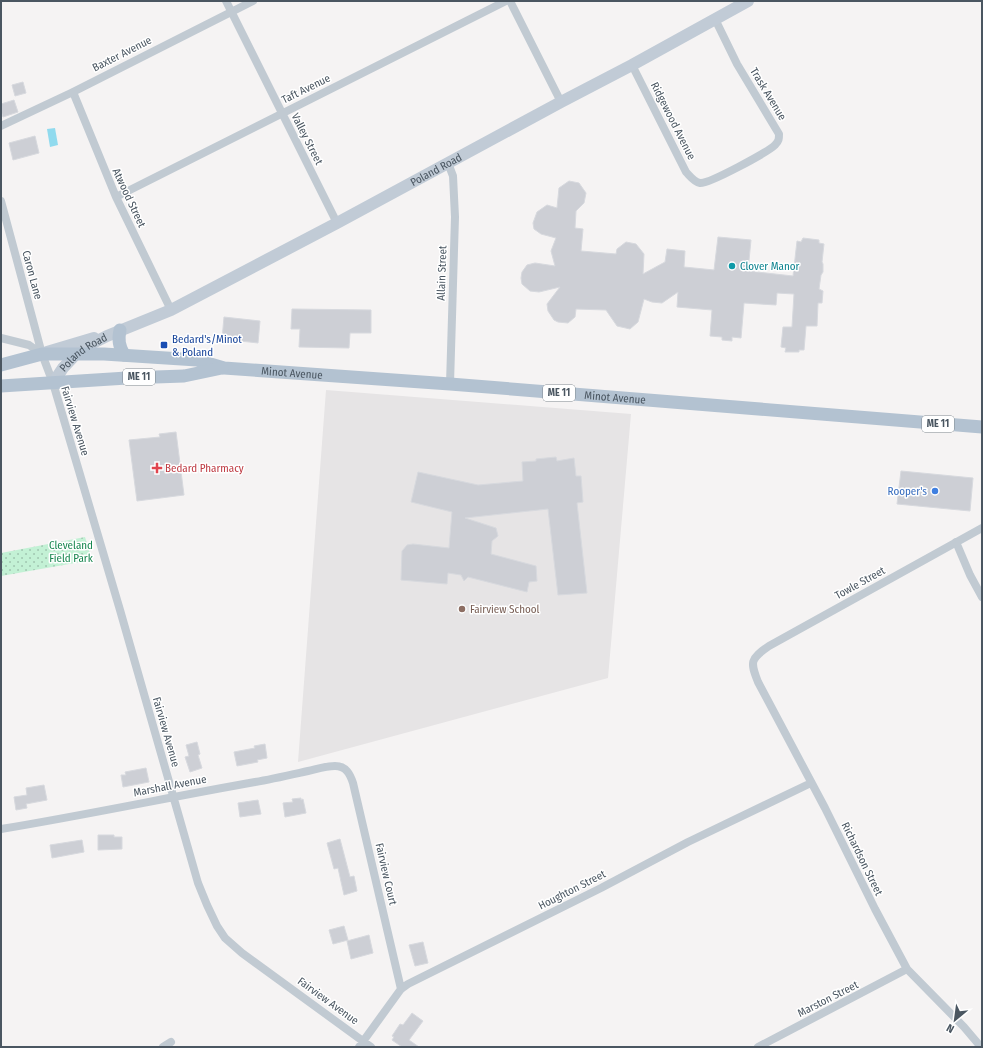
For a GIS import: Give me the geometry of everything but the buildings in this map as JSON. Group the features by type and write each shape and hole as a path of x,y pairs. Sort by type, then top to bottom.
{"main road":[{"path":"120,330 118,339 124,355"},
{"name":"Minot Avenue","path":"42,354 124,355 197,360 224,368 450,384 982,427"},
{"name":"ME 11","path":"1,365 42,354"},
{"name":"Minot Avenue","path":"2,384 184,376 224,368"}],"street":[{"name":"Valley Street","path":"226,1 337,223"},
{"name":"Baxter Avenue","path":"1,126 73,92 252,1"},
{"name":"Taft Avenue","path":"116,197 506,1"},
{"path":"510,1 560,102"},
{"name":"Poland Road","path":"42,354 120,330 171,310 337,223 748,1"},
{"name":"Trask Avenue","path":"699,183 710,181 748,162 771,148 779,140 779,134 737,64 715,19"},
{"name":"Ridgewood Avenue","path":"632,65 686,172 690,177 699,183"},
{"name":"Atwood Street","path":"73,92 116,197 171,310"},
{"name":"Allain Street","path":"448,163 453,176 455,217 450,384"},
{"name":"Caron Lane","path":"1,201 42,354"},
{"name":"Poland Road","path":"52,383 76,354 89,345 120,330"},
{"path":"1,338 29,345 42,354"},
{"name":"Fairview Avenue","path":"42,354 120,610 198,883 207,905 217,926 225,938 242,953 362,1044 371,1047"},
{"name":"Towle Street","path":"753,661 756,654 769,646 982,528"},
{"path":"956,542 982,597"},
{"name":"Richardson Street","path":"753,661 753,669 758,682 907,969 964,1027 981,1047"},
{"name":"Marshall Avenue","path":"1,829 321,768 335,766 342,767"},
{"name":"Fairview Court","path":"342,767 349,772 354,783 402,989"},
{"name":"Houghton Street","path":"362,1044 402,989 408,984 688,842 811,783"},
{"name":"Marston Street","path":"758,1047 907,969"},
{"path":"163,1047 172,1042"}],"shaded area":[{"name":"Fairview School","path":"326,390 631,414 608,678 298,762"}],"green space":[{"name":"Cleveland Field Park","path":"85,537 92,560 1,576 1,553"}],"water":[{"path":"55,128 58,145 50,147 47,129"}],"place":[{"name":"Clover Manor","path":"732,266"},
{"name":"Bedard's/Minot & Poland","path":"164,345"},
{"name":"Bedard Pharmacy","path":"157,468"},
{"name":"Rooper's","path":"935,491"},
{"name":"Fairview School","path":"462,609"}]}
